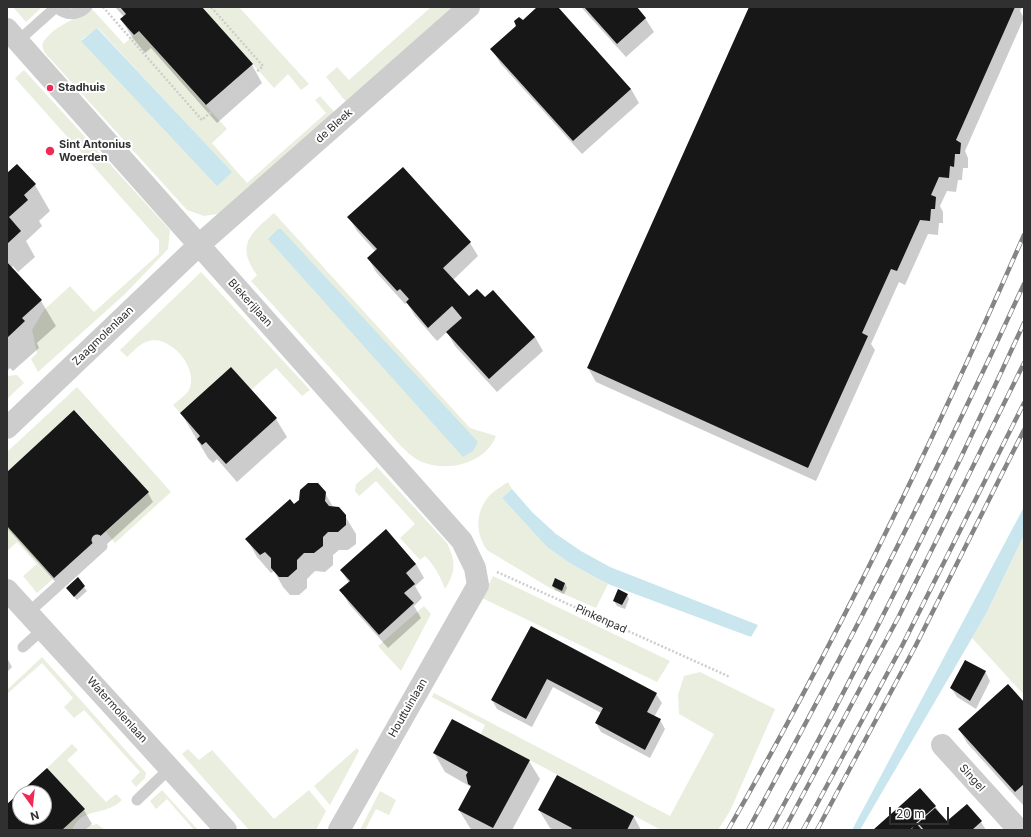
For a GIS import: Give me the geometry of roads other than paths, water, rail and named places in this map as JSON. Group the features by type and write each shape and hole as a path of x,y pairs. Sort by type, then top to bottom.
{"street":[{"name":"de Bleek","path":"199,245 469,7"},
{"name":"Blekerijlaan","path":"12,35 462,541 476,568 478,585"},
{"name":"Zaagmolenlaan","path":"7,428 199,245"},
{"name":"Houttuinlaan","path":"339,830 478,585"},
{"name":"Watermolenlaan","path":"7,590 226,830"},
{"name":"Singel","path":"942,745 1019,830"}],"lane":[{"path":"12,35 56,7 61,11 72,14 78,13 87,7"},
{"path":"28,614 102,546 97,540"},
{"path":"23,647 43,629"},
{"path":"137,800 170,768"}],"water":[{"path":"97,28 232,172 217,186 81,41"},
{"path":"278,229 281,229 478,442 473,451 463,457 268,239"},
{"path":"512,489 532,512 556,534 581,551 610,567 758,625 751,637 608,584 571,564 547,547 502,498"},
{"path":"1024,507 1024,535 986,614 860,830 852,830"}],"railway":[{"path":"728,830 808,685 884,537 956,387 1024,235"},
{"path":"748,830 821,695 891,559 959,422 1024,284"},
{"path":"770,830 804,768 902,579 1024,323"},
{"path":"784,830 898,618 1024,363"},
{"path":"803,830 902,646 1024,403"},
{"path":"817,830 916,645 1024,430"}],"place":[{"name":"Stadhuis","path":"50,88"},
{"name":"Sint Antonius Woerden","path":"50,151"}]}
